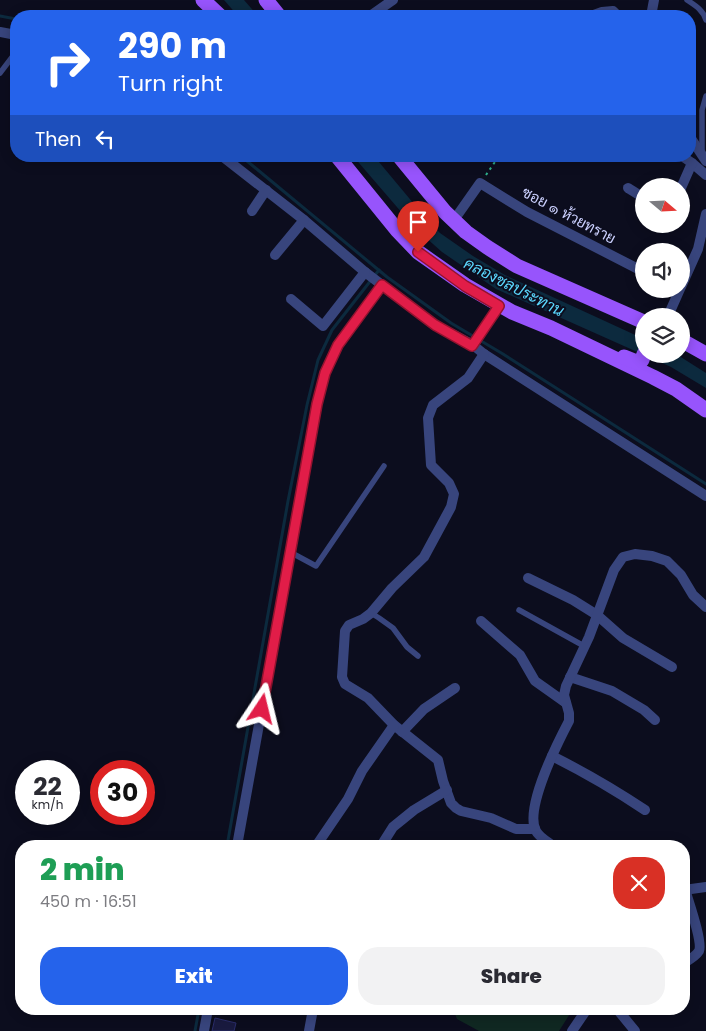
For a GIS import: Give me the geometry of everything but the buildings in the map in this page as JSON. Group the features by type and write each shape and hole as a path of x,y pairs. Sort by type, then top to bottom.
{"main road":[{"path":"203,0 214,10"},
{"path":"266,0 274,10"},
{"path":"342,162 397,230 418,252 465,286 499,306 635,362"},
{"path":"404,162 445,212 466,232 487,247 517,266 635,318"},
{"path":"573,290 635,328"},
{"path":"551,328 653,376 706,410"},
{"path":"690,345 706,354"},
{"path":"690,353 706,362"},
{"path":"649,363 651,368 695,393 706,410"}],"street":[{"path":"379,10 393,0"},
{"path":"696,146 704,157"},
{"path":"230,162 304,220 367,274 435,325 474,343 484,354 706,496"},
{"path":"685,178 692,163 706,175"},
{"path":"454,220 480,183"},
{"name":"ซอย ๑ ห้วยทราย","path":"480,183 527,212 635,267"},
{"path":"628,188 635,192"},
{"path":"252,211 266,190"},
{"path":"690,271 702,251 706,214"},
{"path":"275,255 304,220"},
{"path":"291,299 323,326 367,274"},
{"path":"238,840 317,404 325,373 338,345 382,285"},
{"path":"474,343 499,306"},
{"path":"484,354 468,378 433,405 428,418 431,465 449,483 454,494 451,507 424,557 392,588 371,613 363,620 349,625 345,631 342,677 345,684 368,698 398,729 438,760 446,790 451,803 456,808 461,811 491,818 516,829 535,829"},
{"path":"540,840 533,820 535,805 547,766 569,720 564,695 566,686 614,570 623,557 635,554 652,556 667,561 680,575 692,595 706,607"},
{"path":"528,578 573,600 597,615 623,638 672,667"},
{"path":"481,621 520,656 535,681 566,703"},
{"path":"570,677 612,691 644,710 655,720"},
{"path":"320,840 348,799 362,771 398,729 455,688"},
{"path":"552,756 619,792 645,810"},
{"path":"385,840 393,826 446,790"},
{"path":"690,889 706,887"},
{"path":"690,909 700,941 699,950 690,960"},
{"path":"204,1031 207,1015"},
{"path":"309,1031 312,1015"},
{"path":"572,1031 583,1015"},
{"path":"622,1015 635,1031"}],"lane":[{"path":"687,0 704,14 706,20"},
{"path":"0,74 10,60"},
{"path":"704,157 702,110 706,96"},
{"path":"290,552 316,566 384,466"},
{"path":"518,610 584,646"},
{"path":"371,613 393,628 407,647 418,656"}],"path":[{"path":"480,183 495,162"}],"green space":[{"path":"455,1015 569,1015 559,1031 479,1031 457,1019"}],"water":[{"path":"224,0 244,0 253,10 233,10"},
{"name":"คลองชลประทาน","path":"358,162 379,162 440,233 473,256 505,275 635,335 635,351 496,289 442,252 415,228"},
{"path":"662,363 690,363 706,373 706,388"}],"waterway":[{"path":"0,16 10,18"},
{"path":"248,162 387,277 451,323 503,354 706,484"},
{"path":"228,840 288,501 318,360 332,330 379,270"},
{"path":"195,1031 198,1015"}],"route":[{"path":"262,709 317,404 325,373 338,345 382,285 435,325 472,346 499,306 465,286 418,252"}]}
